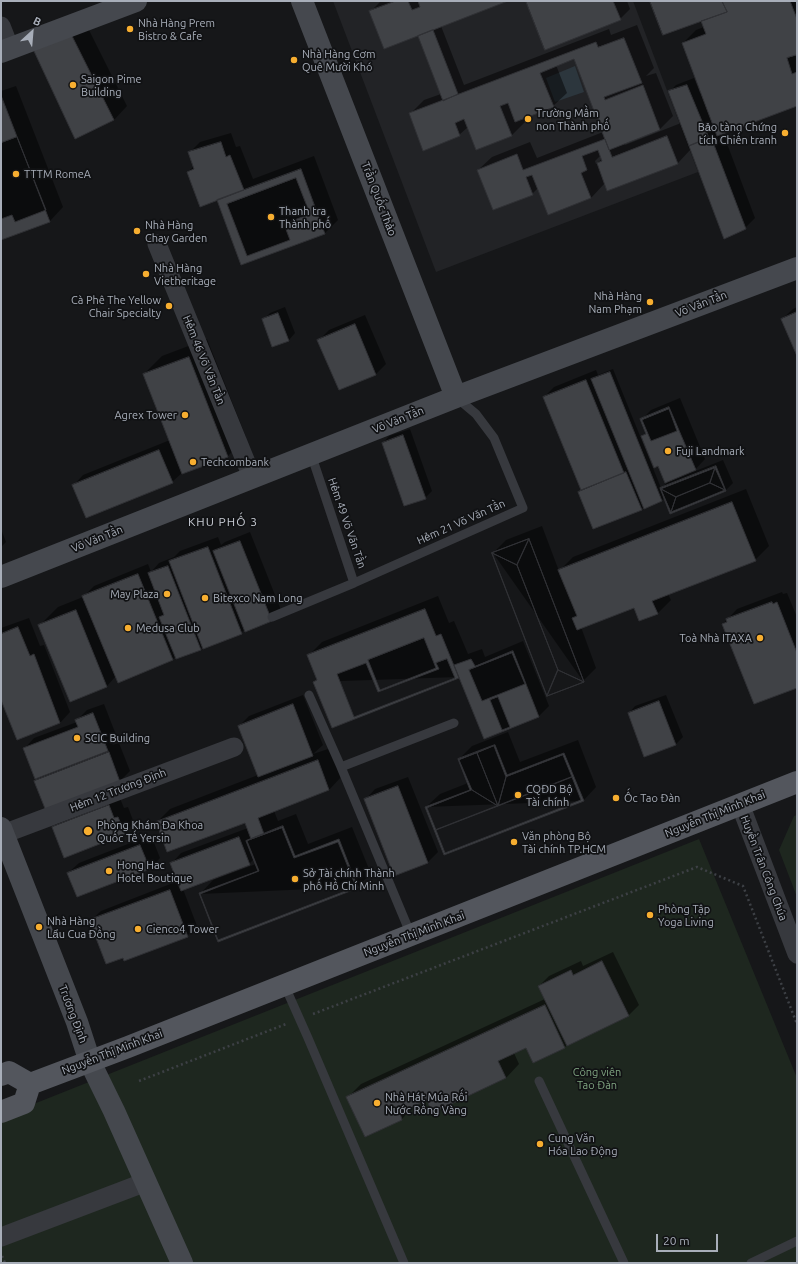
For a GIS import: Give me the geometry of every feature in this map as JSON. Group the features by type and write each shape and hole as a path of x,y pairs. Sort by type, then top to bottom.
{"main road":[{"path":"5,50 136,1"},
{"name":"Trần Quốc Thảo","path":"302,1 456,397"},
{"name":"Võ Văn Tần","path":"1,577 456,397 797,268"},
{"name":"Nguyễn Thị Minh Khai","path":"30,1084 90,1062 797,782"},
{"name":"Trương Định","path":"2,832 77,1022 90,1062 182,1263"},
{"path":"1,1075 9,1072 30,1084 24,1103 1,1112"}],"street":[{"path":"1,26 5,50"},
{"name":"Hẻm 46 Võ Văn Tần","path":"157,244 252,477"},
{"name":"Hẻm 12 Trương Ðịnh","path":"2,832 234,747"},
{"name":"Huyền Trân Công Chúa","path":"740,804 797,954"},
{"path":"1,1237 146,1182"}],"lane":[{"name":"Hẻm 21 Võ Văn Tần","path":"354,583 523,508 494,438 476,414 456,397"},
{"name":"Hẻm 49 Võ Văn Tần","path":"272,617 354,583 311,454"},
{"path":"309,695 341,767 410,935"},
{"path":"341,767 454,724"},
{"path":"284,984 404,1263"},
{"path":"539,1081 624,1263"},
{"path":"751,1263 797,1241"}],"path":[{"path":"139,1081 697,867 743,886 797,1024"}],"shaded area":[{"name":"Trường Mầm non Thành phố","path":"333,1 633,1 698,172 436,272"},
{"path":"575,66 584,92 555,102 546,78"}],"green space":[{"path":"797,815 797,897 779,850 794,816"},
{"name":"Công viên Tao Đàn","path":"699,839 797,1078 797,1263 1,1263 1,1117"}],"building":[{"path":"396,1 408,1 412,10 420,7 418,1 508,1 384,49 369,11"},
{"path":"526,1 613,1 621,20 545,50"},
{"path":"650,1 722,1 727,12 663,35"},
{"path":"722,1 790,1 797,19 797,106 717,136 682,43 706,34 701,21 727,12"},
{"path":"433,30 458,94 443,101 418,36"},
{"name":"Saigon Pime Building","path":"71,34 114,120 75,139 33,49"},
{"path":"624,38 642,83 604,97 605,100 643,85 660,130 609,150 574,59 540,73 554,107 515,122 508,103 500,106 512,136 476,150 464,119 455,123 460,136 423,151 409,113 596,42 598,47"},
{"path":"797,55 797,72 792,74 787,58"},
{"path":"687,85 709,138 689,146 668,91"},
{"name":"TTTM RomeA","path":"2,98 50,222 1,240 1,99"},
{"path":"667,136 678,164 607,191 597,163 602,161 598,150 582,156 587,170 581,173 591,198 548,215 532,175 526,177 533,195 493,210 477,170 517,154 523,170 605,139 612,157"},
{"name":"TTTM RomeA","path":"17,137 46,210 15,222 12,215 1,219 1,143"},
{"path":"711,137 746,229 724,239 689,146"},
{"path":"221,142 226,157 230,155 244,190 200,207 187,172 194,169 188,152"},
{"name":"Thanh tra Thành phố","path":"301,169 325,234 241,265 217,200"},
{"path":"296,178 310,214 284,224 290,240 247,256 227,204"},
{"path":"797,312 797,356 781,319"},
{"path":"278,313 289,341 272,347 262,319"},
{"path":"355,324 376,375 339,390 317,340"},
{"name":"Agrex Tower","path":"189,357 228,457 182,474 143,374"},
{"path":"610,372 662,501 644,509 591,379"},
{"path":"586,380 624,473 581,490 543,397"},
{"name":"Fuji Landmark","path":"669,407 696,470 665,483 658,466 654,468 641,436 646,434 640,419"},
{"path":"669,409 677,431 651,441 642,420"},
{"path":"403,435 426,499 404,506 382,443"},
{"path":"159,450 173,483 86,518 72,485"},
{"path":"716,466 726,491 670,514 660,488"},
{"path":"715,468 710,483 676,497 661,489"},
{"path":"715,468 725,490 710,483"},
{"path":"626,472 642,510 593,529 578,492"},
{"path":"710,483 725,490 671,512 676,497"},
{"path":"661,489 676,497 671,512"},
{"path":"732,502 756,561 652,601 658,614 639,621 634,608 577,630 572,618 577,616 558,570"},
{"path":"529,539 584,682 547,696 492,553"},
{"path":"529,539 584,682 558,670 517,565"},
{"path":"529,539 517,565 492,553"},
{"path":"240,541 272,621 245,632 213,551"},
{"name":"Bitexco Nam Long","path":"208,547 242,634 203,649 169,561"},
{"path":"492,553 517,565 558,670 547,696"},
{"name":"May Plaza","path":"168,566 201,650 176,659 159,617 164,615 148,573"},
{"name":"Medusa Club","path":"138,574 173,660 118,683 82,596"},
{"name":"Toà Nhà ITAXA","path":"772,602 773,604 777,602 797,653 797,688 754,704 722,624 727,622 726,619"},
{"path":"425,609 436,636 441,634 459,678 332,728 313,682 317,680 307,655"},
{"path":"76,610 107,687 70,702 38,625"},
{"path":"18,627 30,656 34,654 60,723 17,740 1,700 1,634"},
{"path":"424,638 436,668 380,690 368,660"},
{"path":"513,651 539,717 484,739 454,665 471,659 475,666"},
{"path":"512,653 525,684 482,701 469,670"},
{"path":"447,659 455,678 354,717 337,674 366,663 378,692 439,669 436,663"},
{"path":"558,670 584,682 547,696"},
{"path":"498,697 510,727 502,730 490,700"},
{"path":"659,701 676,745 644,757 628,713"},
{"path":"293,704 313,756 258,777 238,726"},
{"name":"SCIC Building","path":"93,713 108,751 35,779 23,748 78,727 75,720"},
{"name":"CQĐD Bộ Tài chính","path":"495,745 507,775 564,753 584,801 444,855 425,807 470,790 458,759"},
{"path":"494,746 506,777 498,806 477,753"},
{"path":"109,752 120,782 46,811 34,781"},
{"path":"477,753 498,806 472,790 459,760"},
{"path":"563,755 572,777 498,806 506,777"},
{"path":"318,760 329,790 258,818 264,834 251,839 245,823 167,852 156,822"},
{"path":"572,777 581,800 445,853 436,830"},
{"path":"398,786 428,863 394,876 364,799"},
{"path":"472,790 498,806 436,830 427,808"},
{"name":"Phòng Khám Đa Khoa Quốc Tế Yersin","path":"109,805 114,818 118,817 125,834 64,858 52,827"},
{"name":"Sở Tài chính Thành phố Hồ Chí Minh","path":"283,826 295,856 339,839 358,888 218,942 199,893 258,871 246,841"},
{"name":"Sở Tài chính Thành phố Hồ Chí Minh","path":"282,828 294,858 338,842 356,887 218,940 200,894 259,871 247,841"},
{"path":"239,837 250,865 181,891 170,863"},
{"name":"Hong Hac Hotel Boutique","path":"140,845 150,869 77,897 67,873"},
{"name":"Cienco4 Tower","path":"170,890 188,937 124,961 123,958 106,964 89,920"},
{"path":"602,961 629,1016 567,1046 538,986 571,970 573,975"},
{"path":"545,1005 565,1048 533,1063 526,1048 498,1061 506,1078 432,1113 427,1100 400,1113 402,1120 365,1137 346,1097"}],"place":[{"name":"Nhà Hàng Prem Bistro & Cafe","path":"130,29"},
{"name":"Nhà Hàng Cơm Quê Mười Khó","path":"294,60"},
{"name":"Saigon Pime Building","path":"73,85"},
{"name":"Trường Mầm non Thành phố","path":"528,119"},
{"name":"Bảo tàng Chứng tích Chiến tranh","path":"785,133"},
{"name":"TTTM RomeA","path":"16,174"},
{"name":"Thanh tra Thành phố","path":"271,217"},
{"name":"Nhà Hàng Chay Garden","path":"137,231"},
{"name":"Nhà Hàng Vietheritage","path":"146,274"},
{"name":"Nhà Hàng Nam Phạm","path":"650,302"},
{"name":"Cà Phê The Yellow Chair Specialty","path":"169,306"},
{"name":"Agrex Tower","path":"185,415"},
{"name":"Fuji Landmark","path":"668,451"},
{"name":"Techcombank","path":"193,462"},
{"name":"May Plaza","path":"167,594"},
{"name":"Bitexco Nam Long","path":"205,598"},
{"name":"Medusa Club","path":"128,628"},
{"name":"Toà Nhà ITAXA","path":"760,638"},
{"name":"SCIC Building","path":"77,738"},
{"name":"CQĐD Bộ Tài chính","path":"518,795"},
{"name":"Ốc Tao Đàn","path":"616,798"},
{"name":"Phòng Khám Đa Khoa Quốc Tế Yersin","path":"88,831"},
{"name":"Văn phòng Bộ Tài chính TP.HCM","path":"514,842"},
{"name":"Hong Hac Hotel Boutique","path":"109,871"},
{"name":"Sở Tài chính Thành phố Hồ Chí Minh","path":"295,879"},
{"name":"Phòng Tập Yoga Living","path":"650,915"},
{"name":"Nhà Hàng Lẩu Cua Đồng","path":"39,927"},
{"name":"Cienco4 Tower","path":"138,929"},
{"name":"Nhà Hát Múa Rối Nước Rồng Vàng","path":"377,1103"},
{"name":"Cung Văn Hóa Lao Động","path":"540,1144"}],"district":[{"name":"KHU PHỐ 3","path":"223,522"}]}
